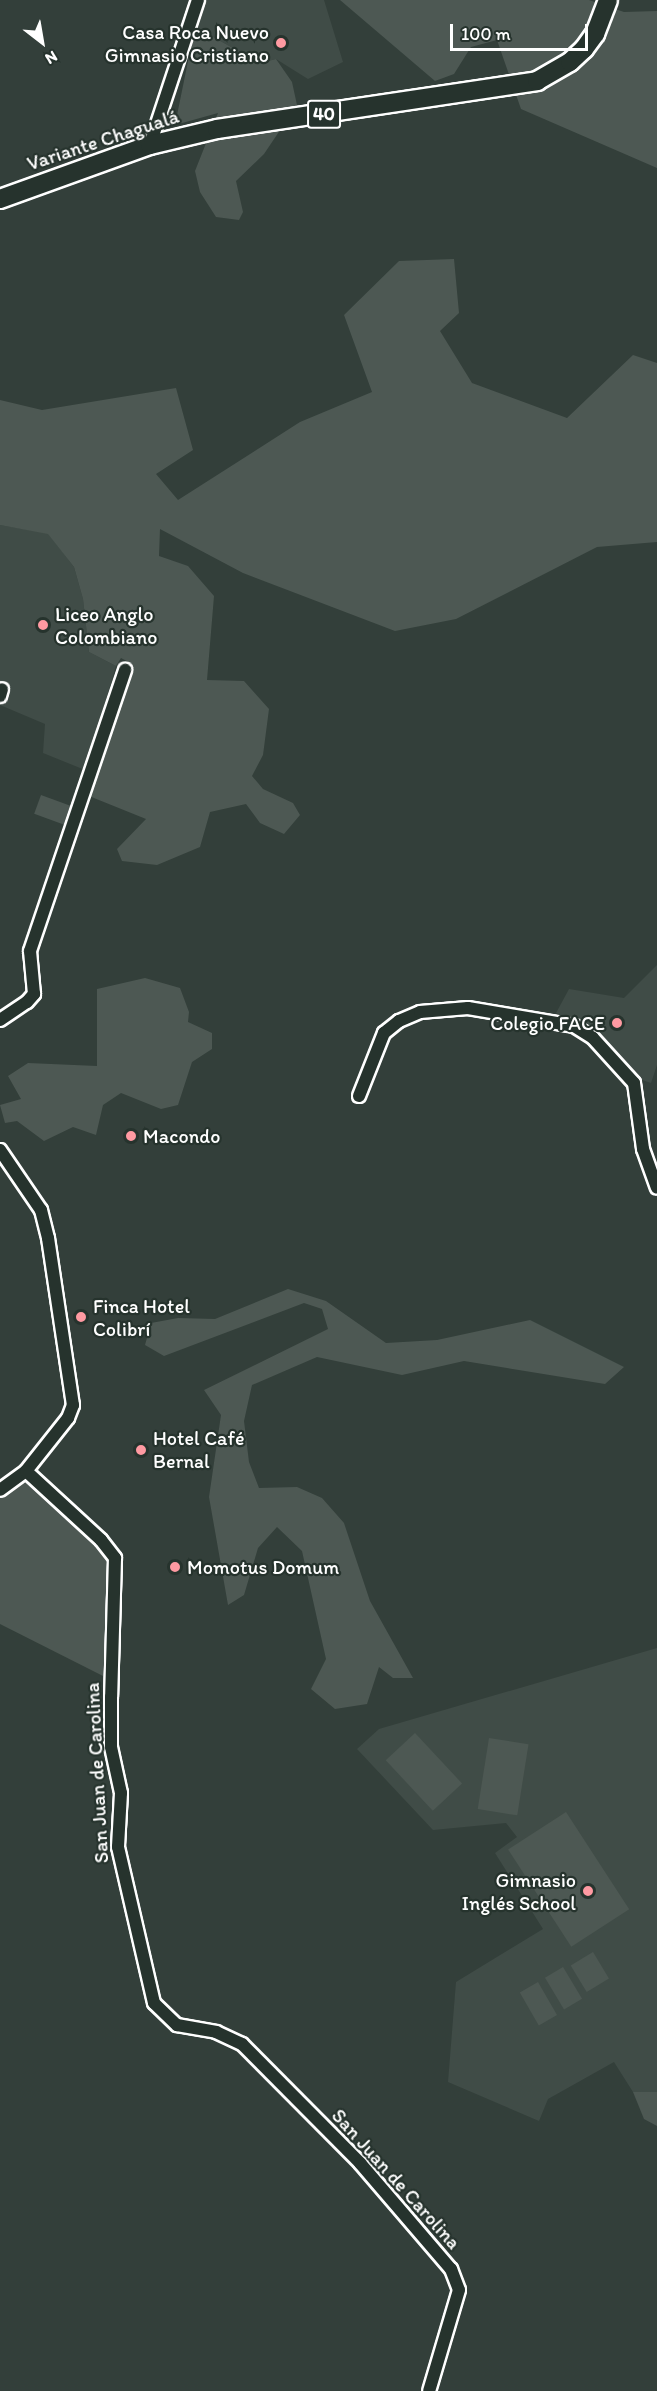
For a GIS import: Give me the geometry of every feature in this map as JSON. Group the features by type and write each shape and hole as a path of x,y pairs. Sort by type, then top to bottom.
{"highway":[{"name":"Variante Chagualá","path":"0,199 150,145 216,129 499,89 537,81 570,62 595,34 608,0"}],"street":[{"path":"150,145 198,0"},
{"path":"0,1020 34,994 30,951 124,670"},
{"path":"359,1096 384,1033 399,1021 420,1012 468,1008 574,1026 593,1038 634,1083 643,1149 657,1188"},
{"path":"0,1150 41,1210 73,1390 68,1418 26,1471 0,1490"},
{"name":"San Juan de Carolina","path":"26,1471 101,1540 115,1558 111,1747 121,1793 118,1846 154,2003 165,2018 177,2025 216,2032 242,2044 360,2163 451,2269 459,2290 429,2391"}],"shaded area":[{"name":"Casa Roca Nuevo Gimnasio Cristiano","path":"206,0 324,0 343,62 308,79 276,59 260,63 195,27"},
{"path":"340,0 589,0 624,12 657,11 657,168 521,109 497,40 471,47 454,74 435,81"},
{"path":"195,27 260,63 276,59 292,82 297,105 264,154 236,181 243,212 239,220 216,217 200,192 195,171 218,113 175,125"},
{"path":"454,259 459,313 440,331 472,383 567,418 633,355 657,363 657,542 597,547 456,619 395,631 243,573 160,529 159,556 188,566 214,596 207,680 244,681 269,709 263,755 252,776 263,789 293,803 300,815 284,834 260,823 246,804 210,812 200,847 157,865 122,861 117,849 146,819 89,796 134,665 121,658 116,666 89,652 83,599 74,567 48,534 0,525 0,400 42,410 176,388 193,450 156,474 178,500 300,422 372,392 344,315 399,261"},
{"name":"Liceo Anglo Colombiano","path":"0,525 48,533 74,567 83,599 89,652 116,666 85,770 43,753 45,724 0,705"},
{"path":"41,795 71,806 64,825 34,814"},
{"name":"Colegio FACE","path":"657,965 657,1065 651,1083 642,1080 600,1033 556,1013 569,989 624,998"},
{"path":"145,978 180,988 189,1012 188,1022 212,1033 212,1049 192,1062 178,1105 161,1109 121,1093 103,1105 96,1135 73,1127 44,1141 17,1121 5,1123 0,1105 21,1099 8,1076 28,1063 97,1066 97,989"},
{"path":"288,1289 326,1301 386,1343 437,1340 530,1320 624,1367 605,1384 464,1361 402,1375 317,1357 252,1385 244,1421 249,1462 259,1488 297,1487 322,1498 344,1523 370,1601 413,1678 393,1678 379,1667 367,1704 335,1709 311,1689 326,1659 302,1551 277,1527 258,1548 244,1595 228,1605 209,1497 221,1415 204,1390 328,1329 322,1309 304,1303 164,1356 145,1345 151,1323 178,1318 215,1319"},
{"path":"31,1482 106,1554 110,1580 103,1676 0,1624 0,1498 22,1483"},
{"name":"Gimnasio Inglés School","path":"657,1648 657,2092 633,2092 614,2062 548,2099 539,2121 448,2082 456,1982 543,1929 495,1853 517,1837 506,1823 433,1830 357,1749 379,1729"},
{"path":"415,1733 462,1783 433,1811 386,1760"},
{"path":"489,1738 529,1744 517,1815 478,1809"},
{"path":"566,1812 629,1909 571,1947 508,1850"},
{"path":"593,1952 609,1979 587,1992 571,1965"},
{"path":"563,1967 582,1999 564,2010 545,1978"},
{"path":"538,1982 557,2015 539,2025 520,1992"},
{"path":"633,2092 657,2092 657,2126 644,2119"}],"place":[{"name":"Casa Roca Nuevo Gimnasio Cristiano","path":"281,43"},
{"name":"Liceo Anglo Colombiano","path":"43,625"},
{"name":"Colegio FACE","path":"617,1023"},
{"name":"Macondo","path":"131,1136"},
{"name":"Finca Hotel Colibrí","path":"81,1317"},
{"name":"Hotel Café Bernal","path":"141,1450"},
{"name":"Momotus Domum","path":"175,1567"},
{"name":"Gimnasio Inglés School","path":"588,1891"}]}
